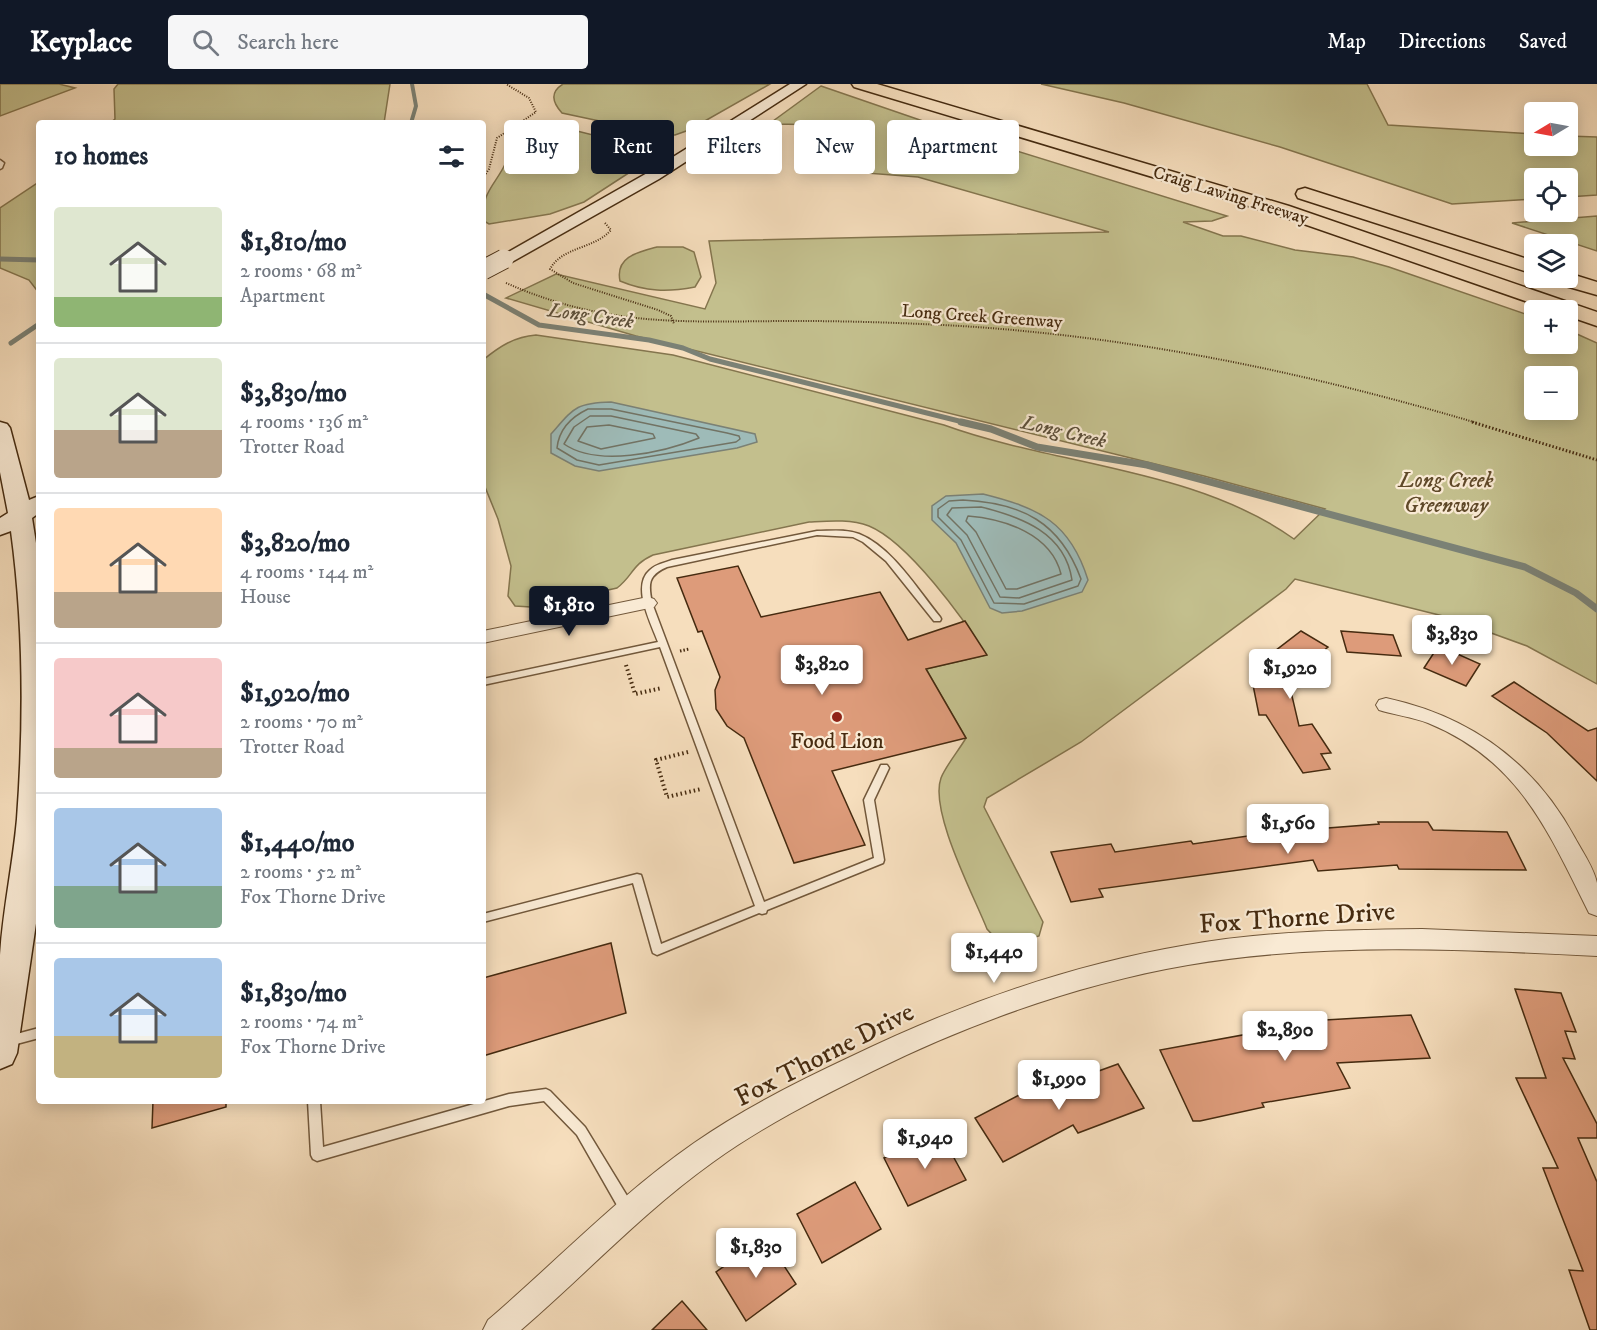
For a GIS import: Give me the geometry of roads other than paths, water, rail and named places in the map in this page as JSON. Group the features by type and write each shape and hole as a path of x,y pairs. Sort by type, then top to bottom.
{"highway":[{"name":"Craig Lawing Freeway","path":"860,84 1282,210 1597,319"},
{"path":"924,84 949,91"},
{"name":"Craig Lawing Freeway","path":"1283,188 1524,265"},
{"path":"1578,283 1597,289"}],"main road":[{"path":"490,274 504,259 747,120 798,85"},
{"path":"0,428 30,508 28,556 36,709"},
{"path":"0,528 30,508"},
{"path":"1,1048 19,930 30,835 36,743"}],"street":[{"path":"486,635 648,603"},
{"path":"1386,705 1427,715 1461,731 1513,769 1535,792 1553,818 1597,906"},
{"name":"Fox Thorne Drive","path":"498,1330 628,1211 707,1150 794,1098 878,1056 954,1023 1043,989 1132,965 1224,950 1305,942 1466,939 1597,946"}],"lane":[{"path":"0,161 2,163 0,168"},
{"path":"762,910 648,603 645,585 649,574 657,567 817,533 838,532 857,536 877,548 937,619"},
{"path":"486,681 663,644"},
{"path":"486,917 637,878 657,950 762,910 879,860 869,800 884,768"},
{"path":"1,1048 36,1034"},
{"path":"314,1104 317,1155 509,1100 546,1095 581,1131 628,1211"}],"water":[{"path":"611,402 755,434 757,442 737,448 599,471 575,466 551,453 551,434 571,413 582,406"},
{"path":"983,494 1036,512 1050,520 1062,531 1081,560 1088,580 1082,592 1022,611 1002,613 990,608 956,543 932,520 932,506 946,496"}],"waterway":[{"name":"Long Creek","path":"412,84 416,106 412,120"},
{"path":"0,259 36,260"},
{"name":"Long Creek","path":"486,296 539,325 649,340 683,348 710,359 967,423"},
{"path":"11,343 36,326"},
{"name":"Long Creek","path":"961,422 991,429 1037,447 1147,465 1525,567 1576,593 1597,609"}],"place":[{"name":"Food Lion","path":"837,717"}],"park label":[{"name":"Long Creek Greenway","path":"1446,492"}]}
